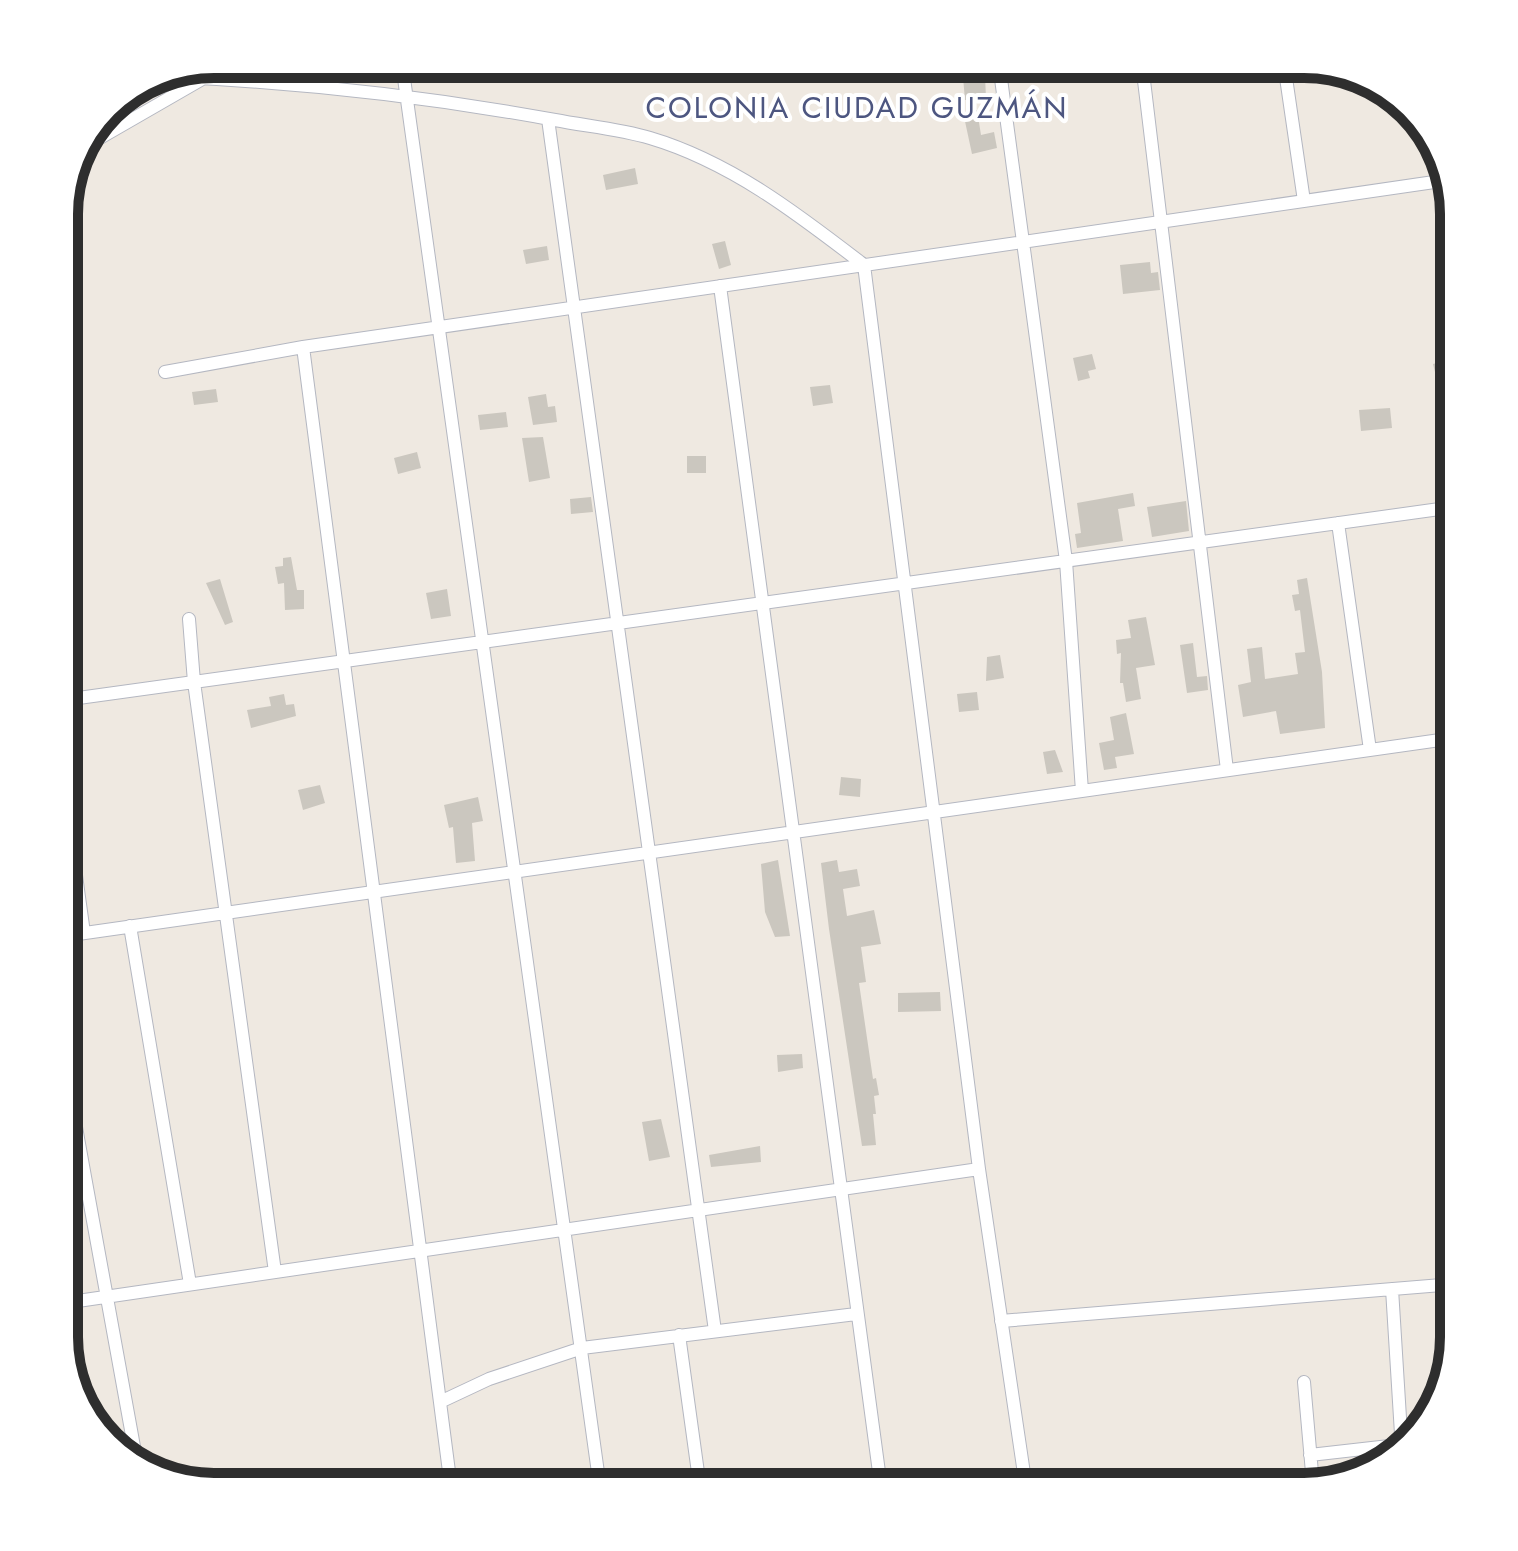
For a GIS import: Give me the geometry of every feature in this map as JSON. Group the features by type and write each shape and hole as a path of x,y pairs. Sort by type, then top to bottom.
{"street":[{"path":"212,78 261,80 407,98 651,138 738,176 795,212 864,265 979,1169 1024,1473"},
{"path":"404,78 598,1473"},
{"path":"1001,78 1066,561 1082,791"},
{"path":"1144,78 1227,770"},
{"path":"1286,78 1304,201"},
{"path":"103,136 201,79"},
{"path":"548,119 715,1331"},
{"path":"165,372 303,347 1304,201 1435,179"},
{"path":"720,286 879,1473"},
{"path":"303,347 449,1473"},
{"path":"78,698 1440,509"},
{"path":"1338,523 1370,750"},
{"path":"189,619 194,682 275,1272"},
{"path":"78,934 1440,740"},
{"path":"78,890 84,933"},
{"path":"130,926 190,1284"},
{"path":"78,1138 134,1447"},
{"path":"78,1301 979,1169"},
{"path":"1001,1321 1440,1285"},
{"path":"1392,1289 1403,1430"},
{"path":"440,1402 489,1379 582,1348 856,1314"},
{"path":"679,1335 698,1473"},
{"path":"1304,1382 1312,1472"},
{"path":"1310,1455 1381,1448"}],"building":[{"path":"963,78 985,78 986,98 965,100"},
{"path":"977,110 981,135 994,132 997,148 972,154 963,112"},
{"path":"635,168 638,184 606,190 603,175"},
{"path":"725,241 731,265 719,269 712,244"},
{"path":"547,246 549,260 526,264 523,250"},
{"path":"1150,262 1151,273 1158,272 1160,290 1123,294 1120,265"},
{"path":"1092,354 1096,369 1088,371 1090,378 1078,381 1073,358"},
{"path":"1440,362 1440,388 1439,388 1433,364"},
{"path":"830,385 833,403 813,406 810,387"},
{"path":"216,389 218,402 194,405 192,392"},
{"path":"546,394 548,407 555,406 557,422 533,425 528,397"},
{"path":"1390,408 1392,428 1361,431 1359,410"},
{"path":"506,412 508,427 480,430 478,415"},
{"path":"543,437 550,478 529,482 522,438"},
{"path":"417,452 421,468 398,474 394,458"},
{"path":"687,456 706,456 706,473 687,473"},
{"path":"1133,493 1135,506 1118,509 1123,541 1077,548 1075,534 1081,533 1077,503"},
{"path":"591,497 593,512 571,514 570,499"},
{"path":"1186,501 1189,531 1152,537 1147,507"},
{"path":"291,557 297,590 304,590 304,609 285,610 284,583 278,584 275,567 283,566 283,558"},
{"path":"1307,578 1322,672 1325,728 1280,734 1276,711 1243,717 1238,685 1251,682 1247,649 1262,647 1265,679 1298,674 1295,653 1305,652 1300,610 1295,611 1292,595 1299,594 1297,580"},
{"path":"220,579 233,622 225,625 206,583"},
{"path":"447,589 451,616 431,619 426,593"},
{"path":"1146,617 1155,665 1136,668 1141,699 1126,702 1123,683 1120,683 1121,653 1117,654 1116,640 1131,638 1128,620"},
{"path":"1193,643 1197,677 1207,676 1208,690 1187,693 1180,645"},
{"path":"1000,655 1004,678 986,681 987,657"},
{"path":"977,692 979,710 959,712 957,694"},
{"path":"284,694 286,705 294,704 296,716 251,728 247,710 271,706 269,697"},
{"path":"1126,713 1134,754 1115,757 1117,768 1104,770 1099,743 1114,740 1110,717"},
{"path":"1055,750 1063,772 1047,774 1043,752"},
{"path":"841,777 861,779 860,797 839,795"},
{"path":"320,785 325,803 303,810 298,790"},
{"path":"478,797 483,821 472,823 475,861 456,863 453,827 449,828 444,805"},
{"path":"778,860 790,936 775,937 765,912 761,864"},
{"path":"837,860 839,872 857,869 860,886 843,889 847,916 874,910 881,944 861,947 866,982 859,983 873,1079 876,1078 879,1095 874,1096 876,1145 862,1146 829,929 821,863"},
{"path":"940,992 941,1011 898,1012 898,993"},
{"path":"802,1054 803,1068 778,1072 777,1055"},
{"path":"661,1119 670,1157 649,1161 642,1122"},
{"path":"760,1146 761,1162 711,1167 709,1155"}],"district":[{"name":"COLONIA CIUDAD GUZMÁN","path":"857,108"}]}
